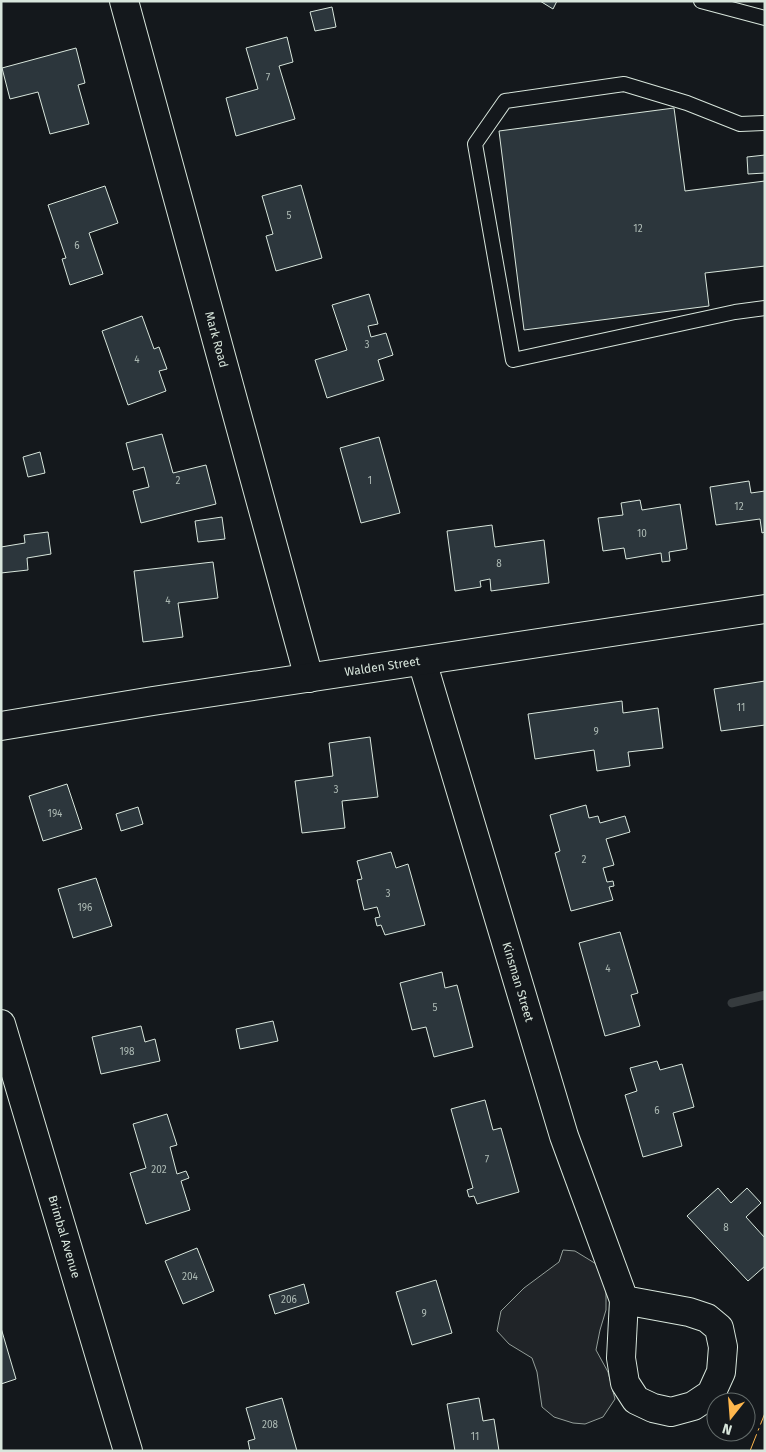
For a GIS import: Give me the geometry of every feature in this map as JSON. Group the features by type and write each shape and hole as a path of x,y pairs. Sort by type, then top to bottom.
{"street":[{"name":"Mark Road","path":"124,1 308,678"},
{"name":"Walden Street","path":"1,726 765,609"},
{"name":"Kinsman Street","path":"422,661 564,1136 624,1300 621,1358 625,1382 636,1400 653,1408 671,1412 693,1406 711,1394 721,1372 723,1347 719,1328 707,1318 690,1312 624,1300"},
{"name":"Brimbal Avenue","path":"1,1024 128,1451"}],"lane":[{"path":"701,1 765,18"},
{"path":"765,123 740,124 624,84 504,101 475,144 512,360 735,312 765,308"}],"shaded area":[{"path":"563,1250 575,1251 606,1270 606,1310 596,1350 608,1372 615,1399 603,1417 585,1424 573,1423 554,1417 542,1407 537,1372 532,1358 509,1344 497,1331 501,1311 524,1288 559,1262"}],"building":[{"path":"540,1 557,1 553,9"},
{"path":"332,7 336,27 315,31 310,12"},
{"path":"287,37 293,62 279,66 295,119 236,136 226,98 258,89 246,48"},
{"path":"76,48 85,83 78,85 89,124 50,134 38,92 10,99 2,68"},
{"path":"674,108 685,191 765,181 765,266 705,273 709,306 524,330 499,131"},
{"path":"765,155 765,173 748,174 747,157"},
{"path":"301,185 322,258 276,271 266,236 273,234 262,196"},
{"path":"105,186 118,223 89,233 103,274 70,285 62,259 66,258 48,205"},
{"path":"369,294 378,324 368,326 371,337 386,333 393,355 378,360 384,380 327,398 315,360 347,350 332,305"},
{"path":"142,316 154,349 159,347 167,369 159,371 166,391 128,405 102,331"},
{"path":"162,434 173,473 206,465 216,504 141,523 133,491 149,487 144,467 133,470 126,443"},
{"path":"379,437 400,513 361,523 340,448"},
{"path":"40,452 45,473 28,477 23,457"},
{"path":"749,481 751,493 765,491 765,532 762,533 760,519 716,525 710,487"},
{"path":"640,500 642,510 680,504 687,549 669,552 670,561 662,562 661,553 626,559 624,548 603,551 598,518 623,515 621,503"},
{"path":"222,517 225,539 198,542 195,521"},
{"path":"492,525 495,547 544,540 549,583 491,591 490,579 480,581 481,587 455,591 447,531"},
{"path":"48,532 51,554 27,558 28,570 1,573 1,547 25,543 24,535"},
{"path":"213,562 218,598 178,603 183,637 143,642 134,571"},
{"path":"765,681 765,725 721,731 714,689"},
{"path":"622,701 623,713 658,708 663,748 628,752 630,766 597,771 594,750 535,759 528,714"},
{"path":"370,737 378,797 342,801 345,828 302,833 295,781 333,776 329,743"},
{"path":"67,784 82,829 43,841 29,796"},
{"path":"586,805 589,818 598,816 600,823 625,816 630,832 606,839 614,865 603,868 607,882 613,881 614,886 609,887 613,900 571,911 555,853 560,851 550,815"},
{"path":"138,807 143,824 121,831 116,814"},
{"path":"391,852 396,868 408,864 425,925 385,935 381,925 377,926 375,918 380,917 377,907 364,910 357,880 362,879 357,861"},
{"path":"96,878 112,926 73,938 58,889"},
{"path":"620,932 638,993 631,995 640,1026 605,1036 579,943"},
{"path":"442,972 445,988 457,985 473,1047 434,1057 426,1027 412,1030 400,983"},
{"path":"273,1021 278,1041 240,1049 236,1029"},
{"path":"141,1026 145,1042 155,1039 160,1061 101,1074 92,1037"},
{"path":"657,1061 660,1070 682,1064 694,1107 673,1113 682,1146 643,1157 625,1095 637,1091 630,1068"},
{"path":"485,1100 493,1130 501,1128 519,1192 477,1204 474,1196 469,1197 467,1190 473,1188 451,1109"},
{"path":"167,1114 177,1145 170,1147 177,1174 186,1171 189,1178 181,1181 190,1210 146,1224 130,1173 146,1168 133,1124"},
{"path":"718,1188 731,1203 747,1188 761,1203 746,1217 765,1238 765,1266 748,1281 687,1216"},
{"path":"197,1248 214,1291 183,1304 165,1261"},
{"path":"436,1280 452,1333 412,1345 396,1292"},
{"path":"304,1284 309,1303 275,1314 269,1295"},
{"path":"1,1328 16,1379 1,1384"},
{"path":"282,1398 297,1451 250,1451 248,1441 255,1439 246,1408"},
{"path":"479,1398 483,1421 494,1419 499,1451 455,1451 447,1404"}],"waterway":[{"path":"732,1003 765,995"}],"power":[{"path":"750,1451 765,1413"}]}
